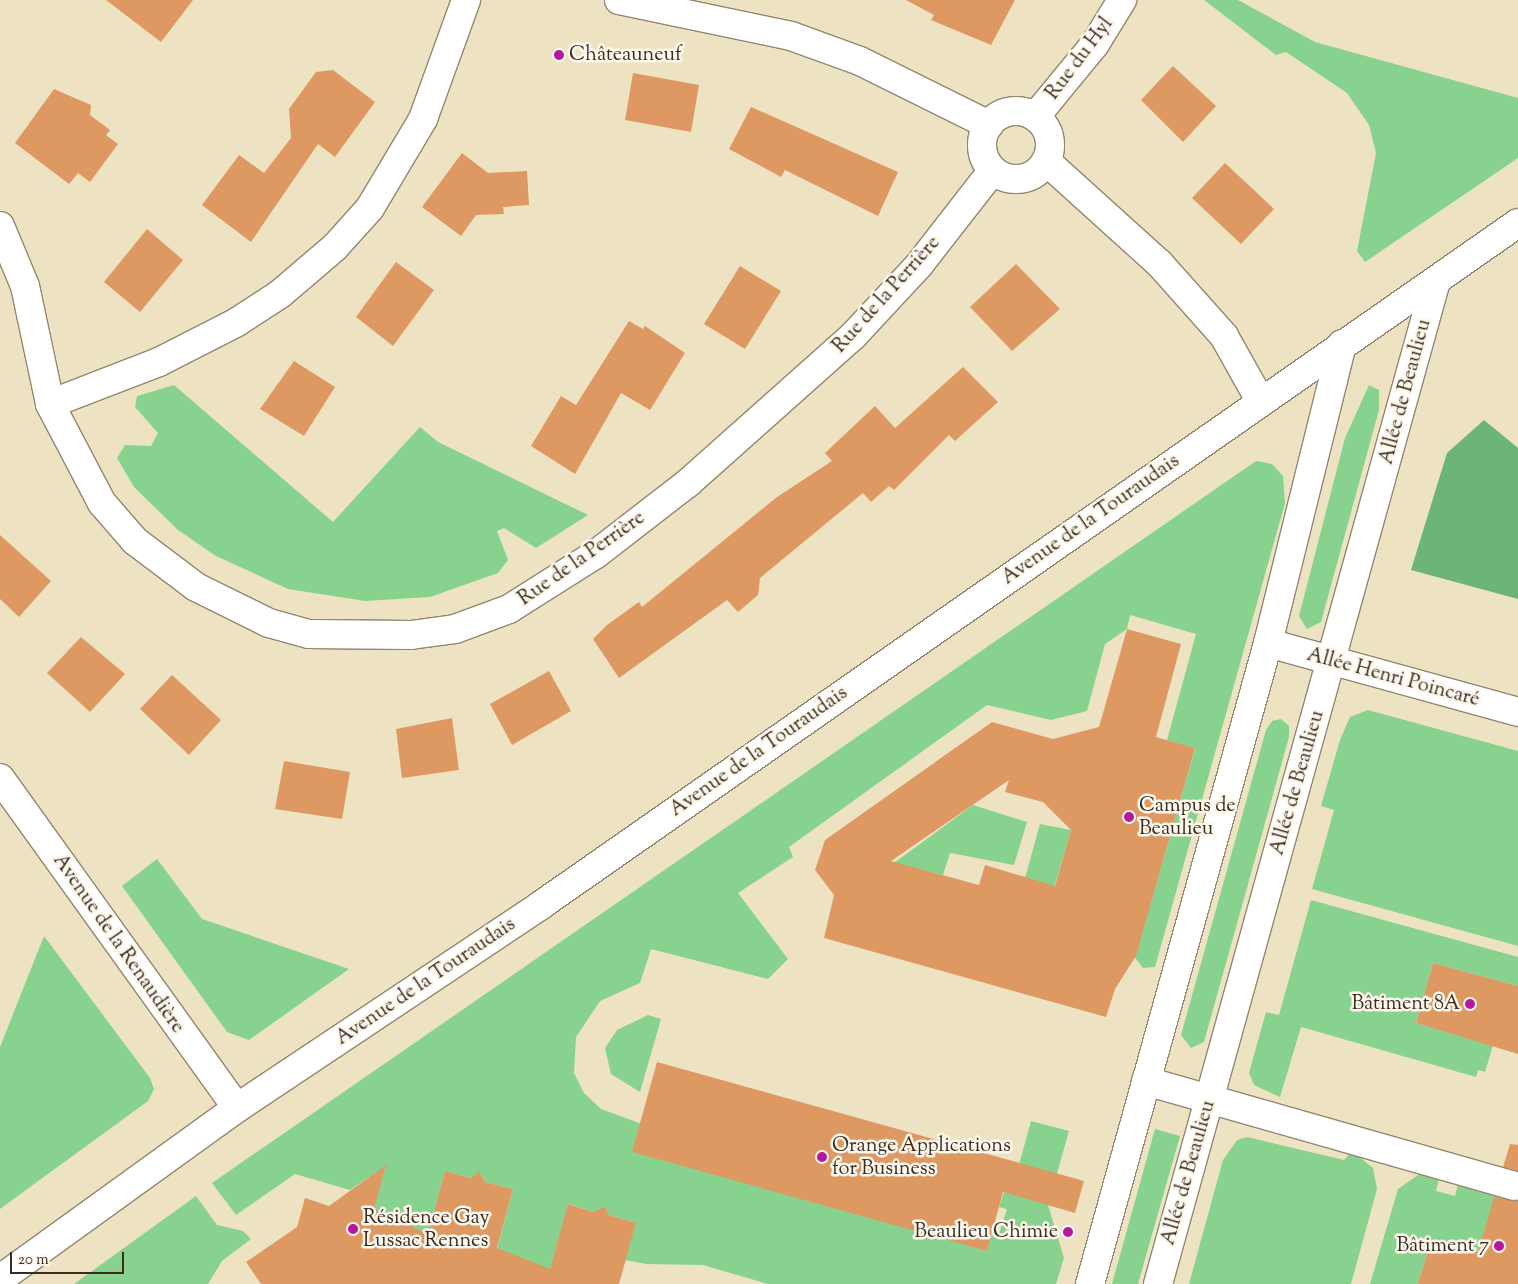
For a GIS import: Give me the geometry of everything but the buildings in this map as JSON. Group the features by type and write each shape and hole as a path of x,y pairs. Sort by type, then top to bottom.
{"street":[{"path":"50,404 159,362 236,322 280,294 335,247 370,208 423,119 466,0"},
{"path":"619,0 791,36 887,73 989,125"},
{"name":"Rue du Hyl","path":"1036,117 1095,44 1122,0"},
{"path":"1020,111 1036,117 1050,136 1046,162 1024,178 1012,179 993,170 982,147 989,125 1003,114 1020,111"},
{"path":"1046,162 1159,263 1224,336 1262,402"},
{"name":"Rue de la Perrière","path":"0,226 26,286 50,404 102,503 160,563 228,605 309,634 412,635 455,629 510,609 564,576 688,483 772,412 853,336 919,265 993,170"},
{"name":"Avenue de la Touraudais","path":"0,1280 237,1108 541,905 1262,402 1342,344 1518,223"},
{"name":"Allée de Beaulieu","path":"1158,1284 1333,660 1436,281"},
{"path":"1090,1284 1268,643 1342,344"},
{"name":"Allée Henri Poincaré","path":"1268,643 1518,712"},
{"name":"Avenue de la Renaudière","path":"0,778 237,1108"},
{"path":"1146,1081 1210,1101 1514,1186"}],"green space":[{"path":"1204,0 1238,0 1315,42 1518,98 1518,158 1365,262 1357,251 1376,153 1369,125 1347,93 1286,52 1276,55"},
{"path":"174,385 333,522 420,427 438,442 588,515 536,548 504,528 497,531 508,560 498,573 430,597 365,601 288,589 216,556 178,530 134,487 117,458 125,445 151,446 158,433 135,407 137,396"},
{"path":"1369,385 1379,390 1379,410 1321,622 1307,629 1299,616 1345,438"},
{"path":"1484,420 1518,448 1518,599 1411,570 1447,453"},
{"path":"1256,461 1272,464 1283,476 1285,503 1155,967 1143,968 1135,958 1195,749 1167,740 1196,634 1130,615 1127,629 1105,644 1087,711 1051,720 987,705 789,847 793,857 738,893 788,959 768,979 651,949 640,983 600,1001 576,1037 574,1073 584,1093 601,1109 987,1250 991,1235 998,1237 1007,1209 999,1207 1004,1192 1011,1194 1031,1121 1069,1131 1048,1205 1064,1258 1056,1284 768,1284 703,1265 646,1264 625,1260 636,1223 609,1215 604,1206 594,1212 569,1204 549,1272 523,1258 495,1257 513,1189 485,1182 479,1172 471,1178 445,1171 427,1239 376,1224 369,1177 350,1190 295,1174 236,1215 212,1183"},
{"path":"1368,710 1518,751 1518,946 1312,889 1334,810 1321,806 1340,740 1350,717"},
{"path":"1281,719 1289,726 1289,737 1204,1042 1191,1048 1181,1035 1266,730 1272,721"},
{"path":"973,805 1027,822 1014,865 950,853 943,875 894,863"},
{"path":"1040,824 1071,830 1049,905 1020,896"},
{"path":"157,859 202,919 349,969 249,1040 227,1032 122,886"},
{"path":"1311,900 1518,957 1518,986 1433,963 1416,1023 1493,1045 1485,1072 1478,1070 1476,1077 1301,1027 1280,1097 1254,1085 1249,1073 1266,1012 1279,1015"},
{"path":"44,936 150,1078 154,1089 148,1101 0,1209 0,1047"},
{"path":"648,1015 661,1019 640,1092 611,1074 605,1048 617,1030"},
{"path":"1155,1129 1180,1136 1138,1284 1112,1284"},
{"path":"1247,1137 1344,1160 1352,1151 1373,1168 1377,1189 1351,1284 1189,1284 1223,1160 1237,1140"},
{"path":"1424,1171 1440,1175 1436,1191 1455,1196 1459,1180 1511,1195 1505,1220 1489,1215 1478,1252 1431,1240 1418,1284 1370,1284 1398,1189"},
{"path":"196,1196 217,1225 243,1231 251,1239 222,1261 208,1284 74,1284"}],"place":[{"name":"Châteauneuf","path":"559,55"},
{"name":"Campus de Beaulieu","path":"1129,817"},
{"name":"Bâtiment 8A","path":"1470,1004"},
{"name":"Orange Applications for Business","path":"822,1157"},
{"name":"Résidence Gay Lussac Rennes","path":"353,1229"},
{"name":"Beaulieu Chimie","path":"1068,1232"},
{"name":"Bâtiment 7","path":"1499,1246"}]}
